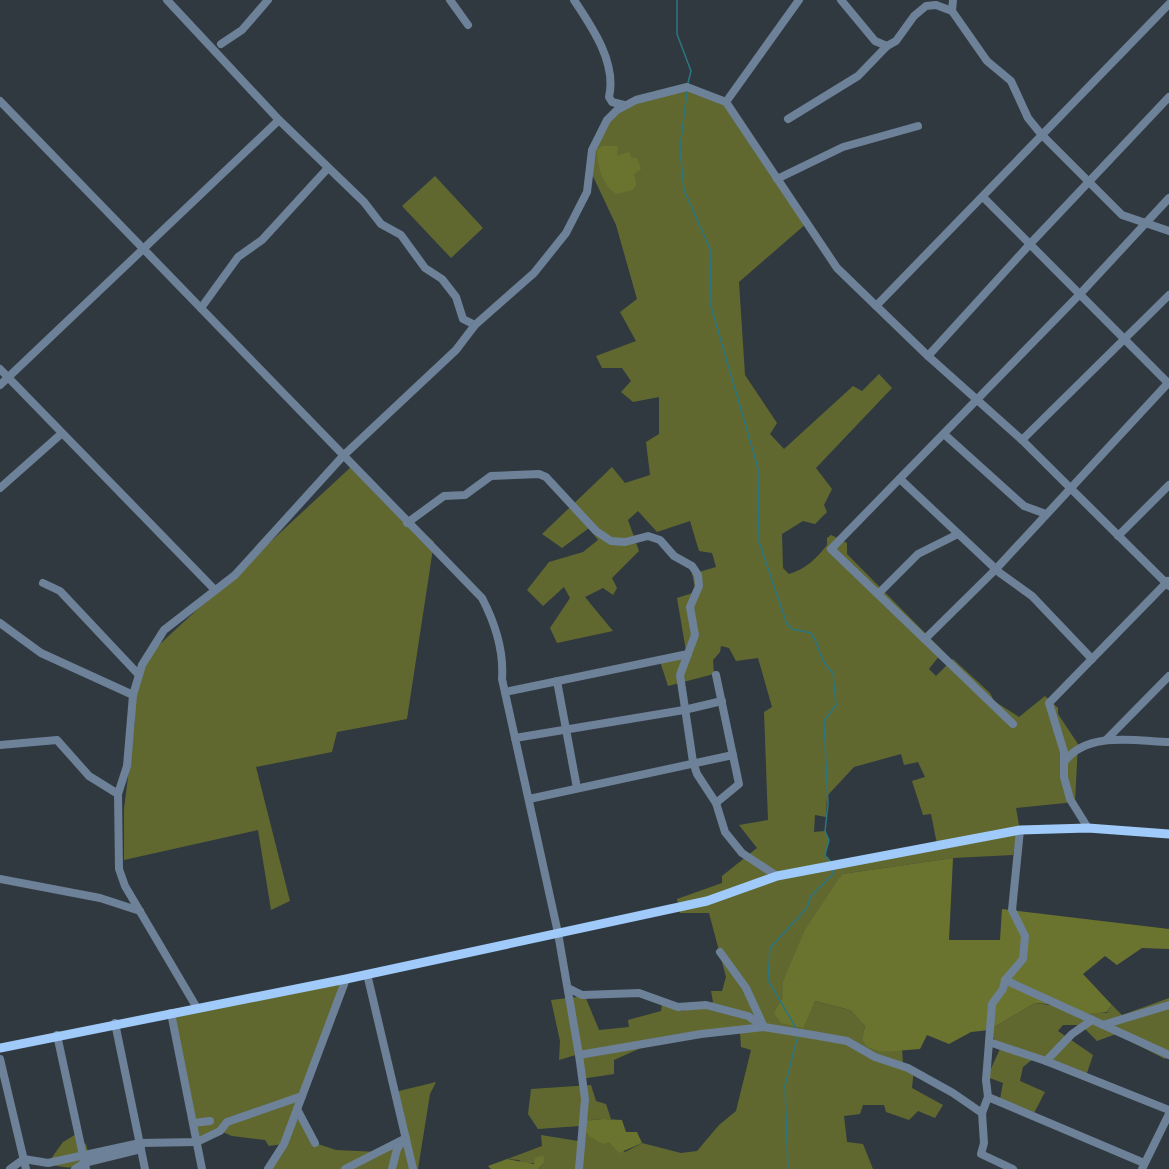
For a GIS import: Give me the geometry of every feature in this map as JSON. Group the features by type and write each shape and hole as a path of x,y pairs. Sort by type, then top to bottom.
{"main road":[{"path":"0,1048 115,1023 346,979 707,902 777,876 1020,830 1088,828 1169,834"}],"street":[{"path":"167,0 279,120 364,202 381,224 401,236 425,268 442,279 456,297 463,319 475,324"},
{"path":"221,44 234,37 268,0"},
{"path":"450,0 468,25"},
{"path":"574,0 590,23 606,57 611,86 609,97 612,102 624,105"},
{"path":"726,102 799,0"},
{"path":"841,0 875,41 886,46"},
{"path":"952,11 953,0"},
{"path":"876,306 1169,4"},
{"path":"788,119 858,76 886,46 896,40 914,16 926,6 936,5 952,11 987,61 1011,81 1028,118 1041,134 1122,215 1145,225 1169,231"},
{"path":"197,1008 125,886 119,869 118,794 127,766 133,695 142,665 164,630 235,575 343,456 456,350 475,324 534,273 564,238 587,192 592,150 606,120 624,105 672,89 687,87 726,102 837,268 928,356 1022,440 1069,489 1168,583 1049,702 1065,761 1064,777 1070,799 1088,828"},
{"path":"928,356 1029,244 1169,98"},
{"path":"0,101 482,598 490,613 503,660 502,679 568,988 585,1099 579,1169"},
{"path":"0,385 145,251 279,120"},
{"path":"777,178 843,147 918,126"},
{"path":"201,308 238,257 261,240 302,199 328,168"},
{"path":"925,639 996,569 1169,383 983,196"},
{"path":"1013,724 831,549 1080,294 1169,198"},
{"path":"1022,440 1126,341 1169,296"},
{"path":"0,369 215,590"},
{"path":"0,488 61,434"},
{"path":"944,434 1023,506 1046,514"},
{"path":"407,523 444,496 465,495 491,476 539,474 546,477 596,531 610,541 625,542 648,537 660,540 674,556 692,566 698,575 699,586 690,607 695,635 680,675 693,762 697,774 716,803 725,832 730,839 742,853 777,876"},
{"path":"900,478 996,569 1032,596 1042,610 1092,659"},
{"path":"1118,536 1169,485"},
{"path":"879,593 918,554 957,534"},
{"path":"43,583 60,591 139,675"},
{"path":"0,623 41,653 133,695"},
{"path":"505,692 688,654"},
{"path":"716,675 739,784 716,803"},
{"path":"1106,740 1169,676"},
{"path":"557,681 578,788"},
{"path":"515,738 684,710 722,701"},
{"path":"0,745 57,740 89,776 118,794"},
{"path":"1065,761 1076,749 1106,740 1169,742"},
{"path":"529,799 733,755"},
{"path":"1013,1169 981,1154 984,1143 982,1113 988,1097 986,1080 992,1004 1003,989 1005,980 1023,959 1024,954 1025,936 1012,910 1020,830"},
{"path":"0,879 100,898 140,911"},
{"path":"720,951 746,988 764,1027"},
{"path":"368,974 413,1169"},
{"path":"268,1169 284,1144 346,979"},
{"path":"1005,980 1169,1055"},
{"path":"568,988 582,995 639,993 678,1007 706,1005 748,1016 764,1027"},
{"path":"1103,1025 1169,1005"},
{"path":"171,1013 202,1169"},
{"path":"1046,1061 1072,1034 1092,1020"},
{"path":"115,1023 145,1169"},
{"path":"579,1055 701,1034 764,1027 847,1041 874,1057 908,1068 924,1079 938,1084 982,1113"},
{"path":"57,1035 84,1162"},
{"path":"988,1097 1143,1166 1169,1112 1046,1061 989,1042"},
{"path":"0,1059 26,1169"},
{"path":"10,1169 24,1159 48,1163 84,1162 141,1146 197,1142 220,1131 227,1122 302,1096"},
{"path":"297,1109 315,1143"},
{"path":"193,1123 210,1121"},
{"path":"345,1169 406,1138"},
{"path":"392,1169 397,1149 406,1138"},
{"path":"75,1169 84,1162"},
{"path":"48,1163 58,1169"}],"green space":[{"path":"687,87 726,102 807,223 739,282 745,375 777,423 770,434 784,449 853,386 862,391 879,374 892,388 816,468 832,489 824,505 827,512 815,524 803,521 782,534 783,568 789,574 806,566 823,550 827,545 827,538 831,535 847,543 847,554 943,651 929,669 936,676 953,659 990,693 994,701 1019,717 1045,696 1058,708 1058,714 1078,744 1075,802 1016,808 1019,825 1013,855 953,858 842,874 783,981 783,997 775,1013 805,1020 815,1001 850,1010 865,1026 862,1039 882,1052 902,1049 903,1063 914,1068 912,1088 943,1105 935,1118 918,1111 909,1120 886,1112 884,1105 863,1105 860,1114 844,1116 847,1142 863,1144 873,1169 538,1169 545,1162 523,1164 519,1160 507,1159 542,1146 541,1135 578,1141 580,1126 538,1129 528,1114 531,1089 591,1085 596,1101 606,1104 611,1119 590,1120 609,1141 625,1152 642,1143 681,1153 697,1151 719,1125 736,1111 751,1050 741,1047 740,1031 652,1043 614,1060 614,1074 581,1079 579,1054 559,1060 560,1041 551,1000 585,996 599,1030 629,1027 628,1020 661,1011 662,1004 682,1011 713,1002 711,991 722,991 726,977 709,913 680,913 677,899 722,883 722,876 757,848 739,825 768,820 764,712 772,707 758,658 736,661 729,648 721,646 720,652 713,660 714,674 668,686 659,658 686,651 677,598 696,592 692,574 716,567 712,553 699,551 690,521 657,532 638,511 628,520 639,551 612,578 617,588 613,595 603,588 585,597 613,631 557,643 550,628 570,598 564,587 543,606 527,590 549,562 583,552 598,540 589,528 562,548 542,534 612,467 625,483 650,475 646,442 659,434 659,397 633,402 621,392 631,381 622,368 602,368 596,356 636,341 620,312 637,299 616,225 590,170 592,150 617,110","holes":["901,754 904,765 918,762 925,777 912,781 923,815 931,814 938,849 831,862 825,855 829,840 825,831 814,832 815,815 826,817 827,796 854,767"]},
{"path":"602,146 618,146 617,156 629,152 632,158 637,158 641,169 634,174 636,184 633,190 616,194 607,185 601,174 597,156 597,150"},
{"path":"435,176 483,228 451,258 402,206"},
{"path":"351,467 434,542 407,719 337,732 332,752 256,767 290,901 271,910 258,830 124,860 124,809 135,721 131,720 133,695 154,645 160,644"},
{"path":"953,858 949,940 1000,940 1002,909 1169,929 1169,949 1142,948 1117,965 1105,956 1083,974 1112,1005 1107,1012 1080,1014 1059,1005 1035,1003 989,1030 971,1032 949,1044 927,1035 920,1049 882,1052 867,1047 862,1039 865,1026 850,1010 815,1001 803,1028 781,1023 774,1013 783,997 783,981 805,930 842,874"},
{"path":"346,979 297,1109 315,1143 336,1150 379,1152 406,1138 395,1092 436,1082 430,1094 418,1169 268,1169 283,1144 269,1146 265,1140 232,1136 220,1131 197,1142 171,1013"},
{"path":"1169,998 1169,1053 1165,1059 1116,1034 1097,1041 1081,1025 1063,1025 1058,1031 1093,1055 1085,1079 1033,1059 1023,1067 1020,1081 1045,1092 1033,1115 999,1104 1003,1083 987,1077 1000,1049 989,1030 1035,1003 1107,1013 1112,1005 1122,1015"},
{"path":"622,1120 626,1132 637,1132 642,1143 619,1153 609,1142 603,1144 589,1136 583,1128 583,1121"},
{"path":"78,1133 80,1141 86,1144 91,1162 70,1167 48,1163 63,1142"},
{"path":"543,1155 545,1162 538,1169 491,1169 488,1166 507,1159 534,1164 535,1158"}],"waterway":[{"path":"677,0 677,34 691,71 688,83"},
{"path":"687,91 680,149 684,190 711,251 710,303 758,468 759,542 787,624 792,629 811,633 821,657 833,673 836,705 824,721 828,804 825,831 829,840 825,855 830,861"},
{"path":"796,1028 768,980 770,948 807,908 811,896 832,875 833,869"},
{"path":"788,1169 785,1086 798,1035"}]}
